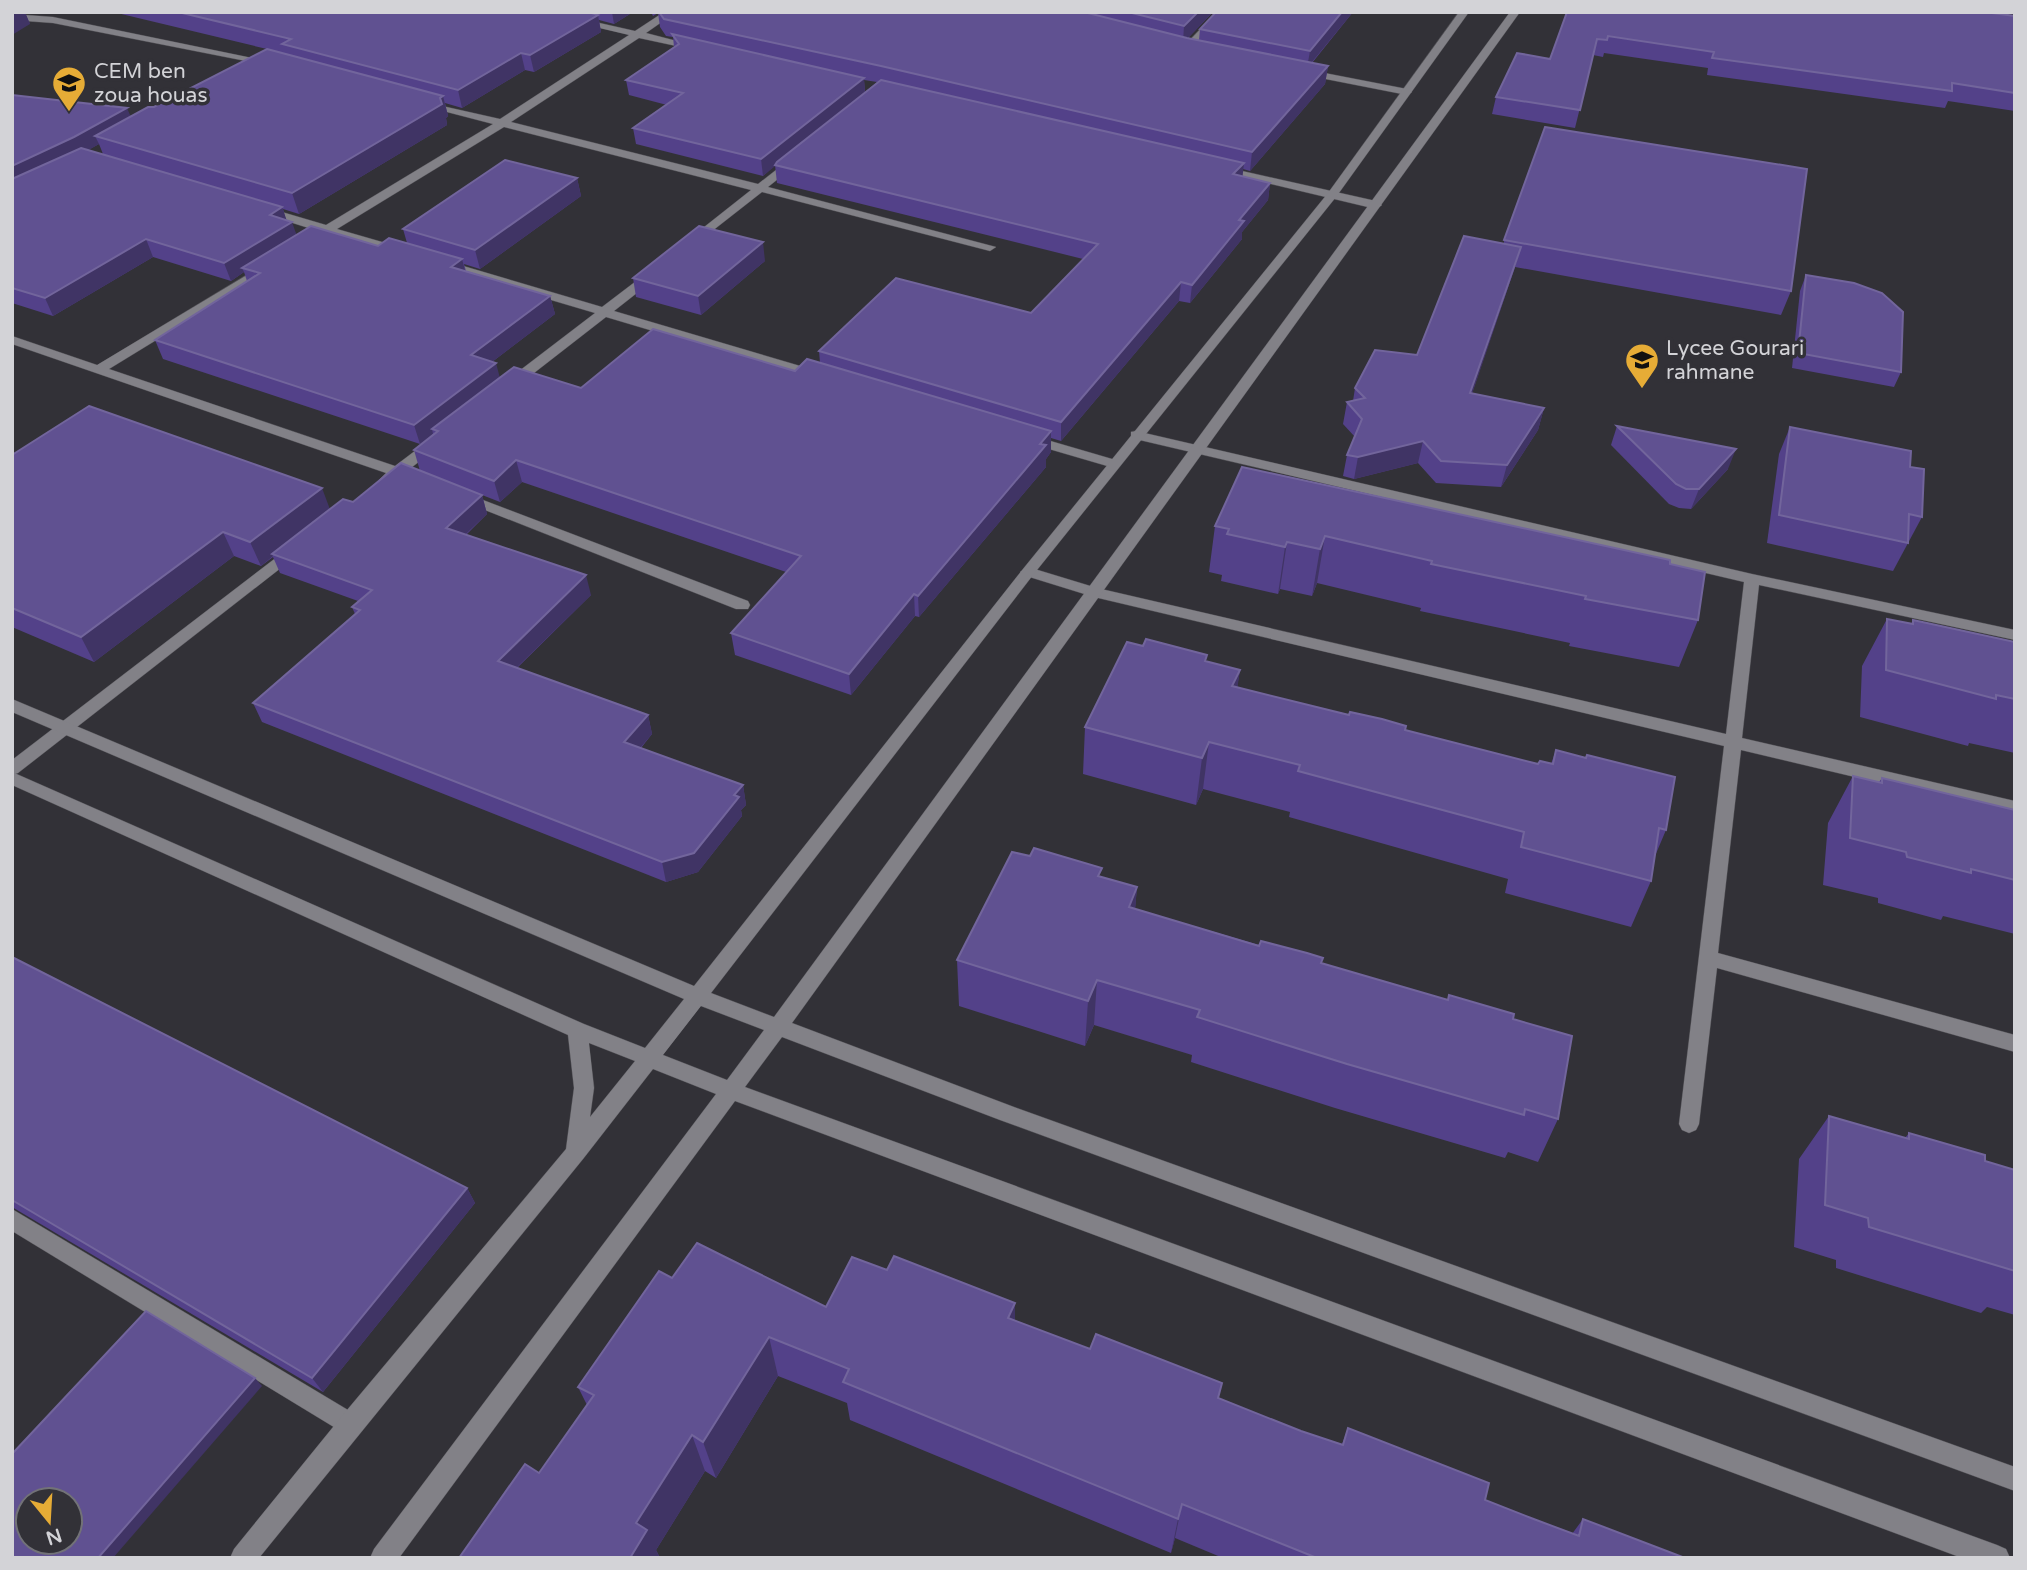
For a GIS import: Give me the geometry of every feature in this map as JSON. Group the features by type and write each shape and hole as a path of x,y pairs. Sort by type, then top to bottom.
{"street":[{"path":"537,12 704,50"},
{"path":"321,233 500,124 671,12"},
{"path":"1186,50 1223,12"},
{"path":"243,1558 350,1424 576,1152 695,995 1136,435 1332,195 1464,12"},
{"path":"383,1558 778,1027 1515,12"},
{"path":"12,17 53,20 289,67"},
{"path":"1173,47 1199,52"},
{"path":"239,73 262,60"},
{"path":"1290,69 1407,92"},
{"path":"408,99 990,247"},
{"path":"496,396 801,155"},
{"path":"1213,167 1376,205"},
{"path":"247,206 321,233 407,253"},
{"path":"98,370 281,258"},
{"path":"433,261 832,380"},
{"path":"12,340 423,481"},
{"path":"1136,435 1752,579 2015,635"},
{"path":"1020,436 1114,464"},
{"path":"376,488 441,438"},
{"path":"449,491 742,605"},
{"path":"12,769 311,537"},
{"path":"1028,572 1094,592 2015,808"},
{"path":"1689,1124 1752,579"},
{"path":"12,705 695,995 1007,1114 2015,1479"},
{"path":"12,778 577,1030 648,1058 1997,1558"},
{"path":"1707,958 2015,1044"},
{"path":"576,1152 583,1088 577,1030"},
{"path":"12,1219 350,1424"}],"building":[{"path":"178,12 588,12 598,15 530,55 521,53 458,90 282,44 291,39"},
{"path":"659,12 1084,12 1187,38 1328,66 1252,152 664,19"},
{"path":"1128,12 1198,12 1184,26"},
{"path":"1216,12 1342,12 1310,51 1200,29"},
{"path":"1567,12 1984,12 2015,16 2015,93 1952,83 1952,91 1712,58 1714,52 1608,36 1607,40 1597,39 1580,110 1496,97 1517,53 1550,59"},
{"path":"672,34 864,78 761,159 633,128 683,93 626,80 679,44"},
{"path":"267,49 443,96 440,98 442,104 292,193 95,136 148,107 154,107"},
{"path":"881,80 1244,163 1233,174 1270,183 1239,220 1244,221 1192,285 1181,282 1061,422 819,351 896,278 1031,313 1098,244 775,165"},
{"path":"12,95 127,108 12,166"},
{"path":"1545,127 1807,169 1791,291 1504,240"},
{"path":"81,148 282,207 270,215 292,222 224,263 146,239 45,298 12,288 12,179"},
{"path":"505,160 577,178 475,250 403,229"},
{"path":"311,226 378,246 389,238 462,259 451,267 550,296 471,355 496,363 414,425 155,340 260,273 242,268"},
{"path":"699,226 763,242 698,296 633,278"},
{"path":"1464,236 1521,247 1470,393 1544,408 1507,465 1441,461 1423,441 1358,457 1347,455 1362,419 1347,402 1365,398 1355,388 1375,350 1417,355"},
{"path":"1806,275 1854,283 1882,293 1903,312 1901,372 1798,353"},
{"path":"653,329 795,371 807,359 1051,431 1040,444 1046,445 918,596 914,594 849,674 731,633 801,556 516,460 494,481 414,450 438,431 432,429 514,367 581,388"},
{"path":"89,406 322,488 250,542 223,532 81,637 12,608 12,455"},
{"path":"1617,426 1736,449 1699,489 1686,489 1676,484"},
{"path":"1790,427 1911,451 1910,467 1924,469 1922,517 1909,514 1908,543 1779,515"},
{"path":"401,463 482,495 446,528 586,575 498,661 648,715 624,742 743,785 734,795 739,797 694,853 662,862 253,703 360,610 352,607 372,590 272,554 343,499 353,502"},
{"path":"1242,467 1670,560 1670,564 1705,572 1698,620 1585,599 1586,596 1431,564 1432,561 1325,536 1320,549 1287,542 1285,547 1227,534 1229,529 1215,526"},
{"path":"1887,619 1913,624 1913,620 2015,642 2015,699 1996,695 1996,699 1886,670"},
{"path":"1146,639 1207,655 1205,661 1240,670 1232,686 1349,715 1350,712 1382,719 1406,726 1405,730 1538,764 1540,761 1553,764 1556,750 1675,777 1666,830 1659,828 1651,881 1521,847 1524,832 1298,771 1300,765 1209,742 1202,758 1085,727 1127,642 1143,646"},
{"path":"1853,776 1882,783 1882,778 2015,810 2015,880 1971,869 1971,873 1907,857 1906,852 1850,838"},
{"path":"1034,848 1102,868 1098,876 1137,887 1129,907 1259,946 1261,941 1307,953 1323,958 1321,963 1448,1000 1449,995 1514,1014 1513,1019 1572,1036 1558,1119 1525,1109 1524,1115 1347,1064 1197,1017 1200,1010 1097,980 1088,1001 957,960 1012,852 1030,856"},
{"path":"12,957 467,1188 312,1378 12,1200"},
{"path":"1829,1116 1909,1139 1909,1133 1985,1155 1985,1161 2015,1170 2015,1271 1869,1227 1868,1218 1825,1205"},
{"path":"697,1243 826,1307 852,1257 887,1270 894,1256 1015,1303 1008,1318 1090,1349 1096,1334 1222,1383 1218,1398 1301,1431 1343,1445 1348,1428 1489,1483 1485,1500 1531,1518 1579,1536 1583,1519 1685,1558 1317,1558 1182,1504 1178,1519 843,1382 849,1369 769,1337 703,1442 692,1435 636,1523 647,1530 630,1558 459,1558 525,1464 539,1473 594,1395 578,1387 659,1271 672,1278"},
{"path":"146,1311 255,1378 98,1558 12,1558 12,1454"}],"place":[{"name":"CEM ben zoua houas","path":"69,113"},
{"name":"Lycee Gourari rahmane","path":"1642,390"}]}
